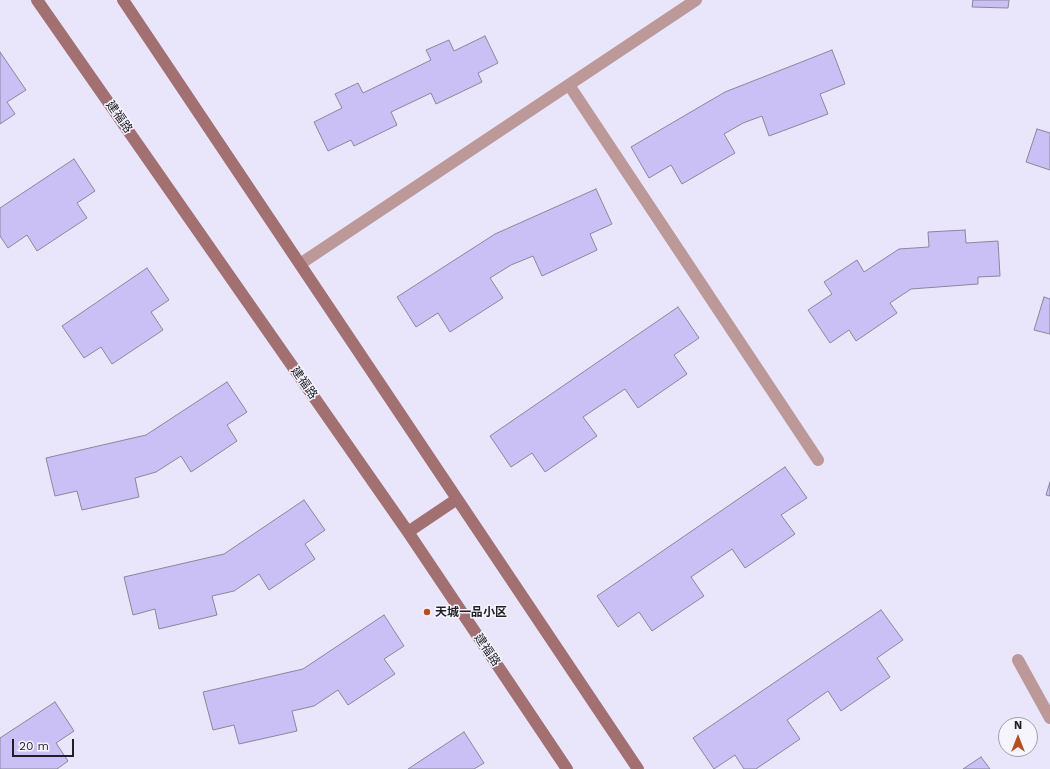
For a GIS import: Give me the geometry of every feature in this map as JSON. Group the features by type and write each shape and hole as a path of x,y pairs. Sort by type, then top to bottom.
{"main road":[{"name":"建福路","path":"38,0 408,532 567,769"},
{"path":"123,0 638,769"},
{"path":"408,532 457,499"}],"lane":[{"path":"300,264 696,0"},
{"path":"568,85 818,460"},
{"path":"1018,660 1050,718"}],"building":[{"path":"973,0 1009,0 1008,8 972,7"},
{"path":"485,36 498,63 478,73 482,82 436,104 431,93 391,112 397,125 354,146 351,140 328,151 314,122 342,108 335,94 358,83 363,93 431,60 426,50 449,40 454,51"},
{"path":"832,50 845,84 820,94 828,114 769,136 762,116 743,123 724,134 735,153 682,184 671,165 649,178 631,147 725,92"},
{"path":"0,52 26,90 7,102 15,114 0,124"},
{"path":"1037,129 1050,133 1050,170 1026,162"},
{"path":"74,159 95,191 77,203 87,218 37,251 27,235 8,248 0,236 0,208"},
{"path":"596,189 612,224 590,234 597,250 542,276 533,256 511,265 490,278 503,298 450,332 438,313 416,327 397,297 495,234"},
{"path":"965,230 966,243 998,241 1000,276 978,277 978,284 911,289 890,303 897,313 856,341 849,330 830,343 808,310 832,294 824,282 857,260 864,272 899,249 929,247 928,232"},
{"path":"147,268 169,300 151,312 163,330 112,364 101,347 84,358 62,326"},
{"path":"1044,297 1050,299 1050,334 1034,330"},
{"path":"678,307 699,338 674,355 687,374 638,408 625,389 583,417 597,436 545,472 532,453 511,467 490,436"},
{"path":"227,382 247,412 227,425 237,441 191,472 181,456 156,472 135,478 139,497 82,510 77,491 55,496 46,458 146,435"},
{"path":"785,467 807,498 781,515 795,534 745,568 732,549 691,577 704,596 652,631 639,612 618,627 597,596"},
{"path":"1050,482 1050,496 1046,495"},
{"path":"304,500 325,530 305,544 315,559 269,590 259,574 234,591 212,596 217,615 159,629 155,609 133,615 124,577 224,554"},
{"path":"881,610 903,640 877,658 890,677 841,711 828,691 787,720 800,739 756,769 744,769 735,755 714,769 693,738"},
{"path":"384,615 404,646 384,659 395,674 348,705 338,690 314,706 292,711 297,731 239,744 234,725 213,730 203,692 303,669"},
{"path":"55,702 74,731 56,743 68,761 57,769 0,769 0,738"},
{"path":"464,732 484,763 474,769 408,769"},
{"path":"981,757 990,769 963,769"}],"place":[{"name":"天城一品小区","path":"427,612"}]}
